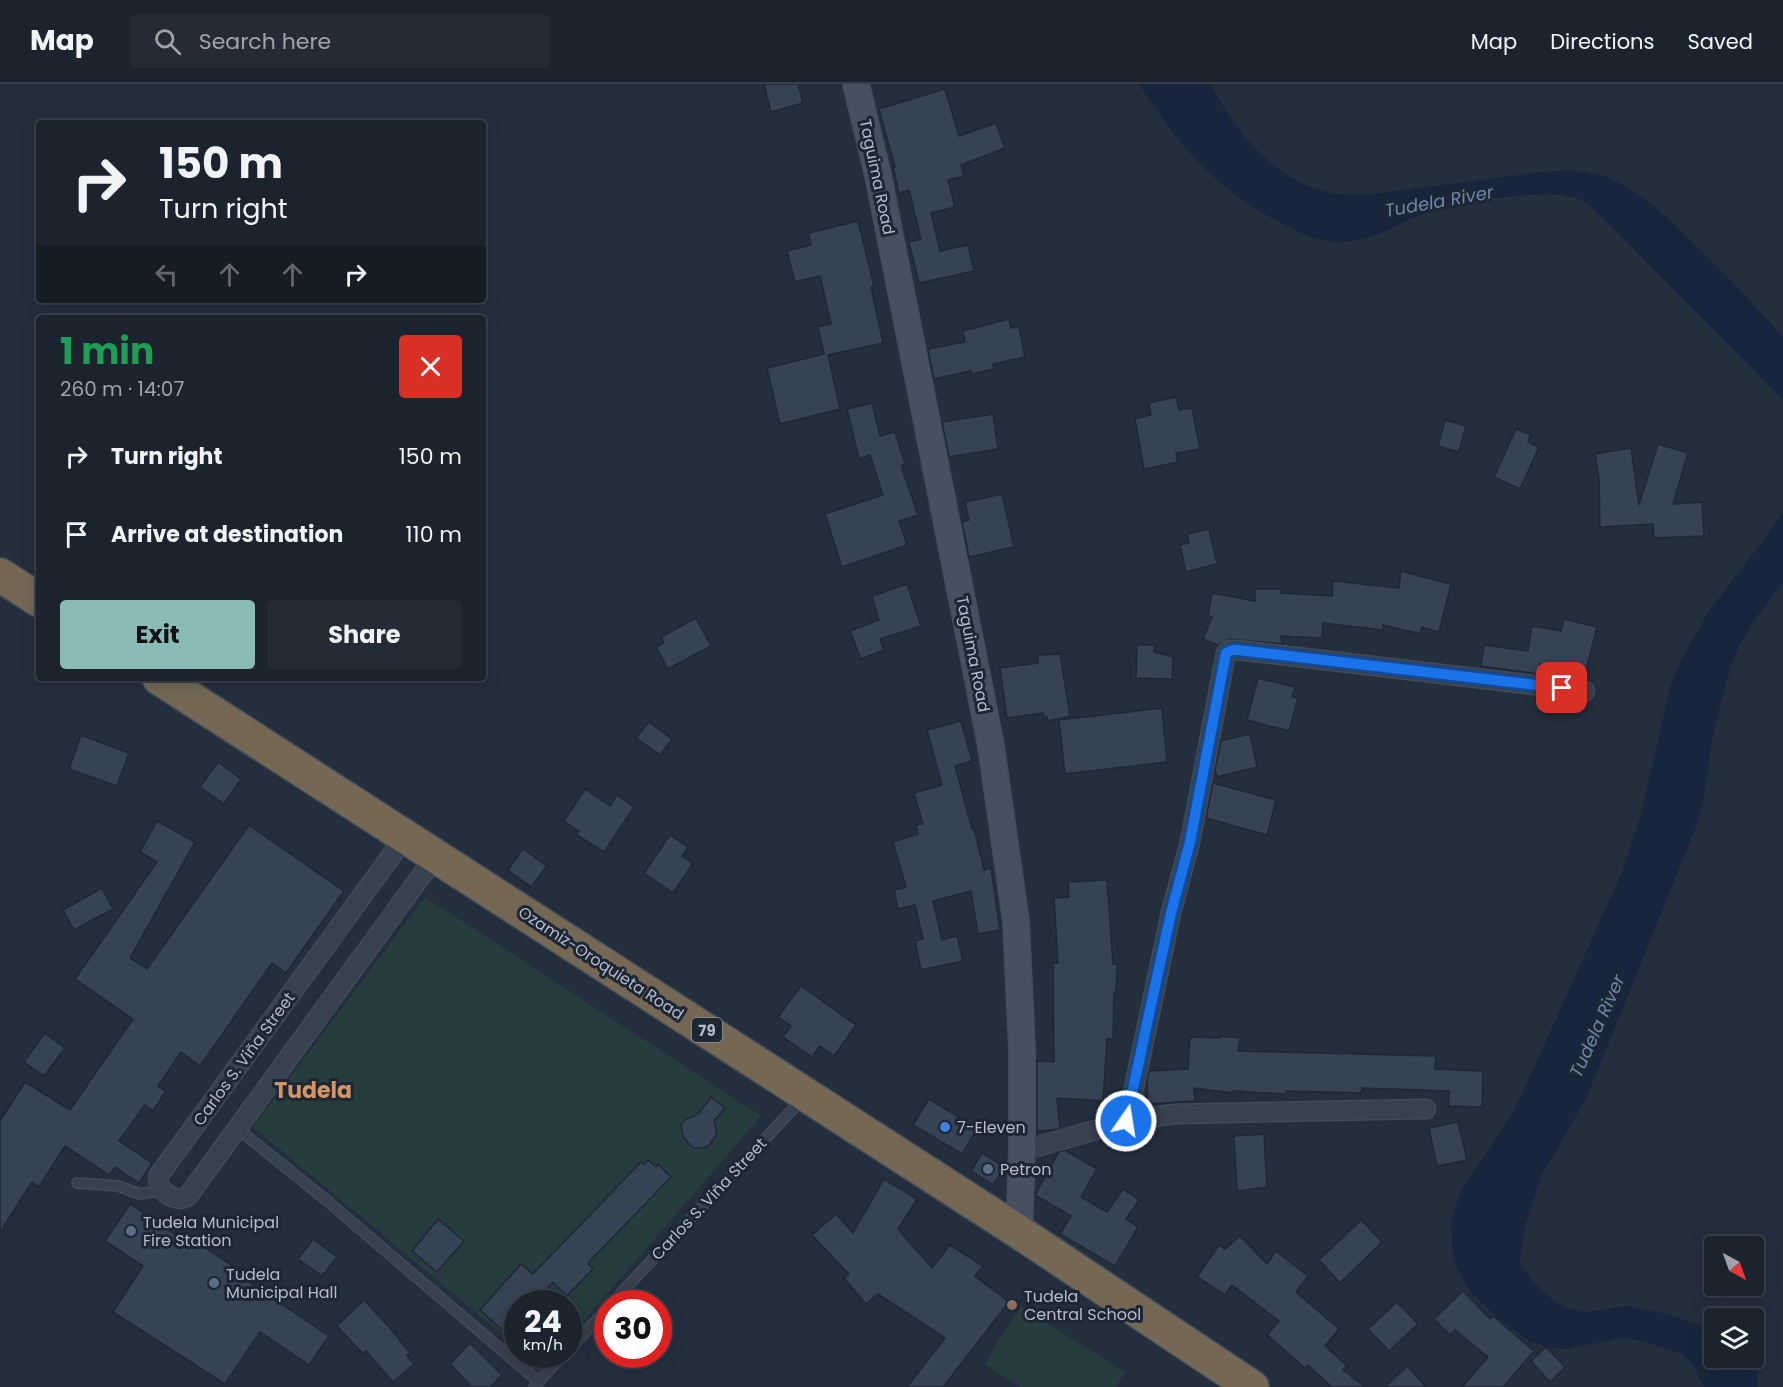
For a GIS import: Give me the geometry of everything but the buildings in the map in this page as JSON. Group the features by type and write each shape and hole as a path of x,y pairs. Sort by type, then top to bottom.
{"highway":[{"path":"0,575 36,598"},
{"name":"Ozamiz-Oroquieta Road","path":"164,681 1019,1232 1252,1387"}],"street":[{"name":"Taguima Road","path":"856,84 880,186 991,746 1016,921 1022,1050 1019,1232"},
{"path":"1126,1121 1171,913 1190,842 1226,653 1238,650 1585,691"},
{"name":"Carlos S. Viña Street","path":"164,1190 158,1181 159,1175 405,837"},
{"path":"164,1190 178,1200 183,1200 188,1196 435,856"},
{"path":"1022,1151 1126,1121 1174,1114 1426,1109"}],"lane":[{"name":"Carlos S. Viña Street","path":"624,1290 806,1094"},
{"path":"238,1129 325,1199 536,1384 551,1368"},
{"path":"77,1183 118,1186 140,1194 164,1190"},
{"path":"582,1335 594,1323"}],"green space":[{"path":"425,897 761,1116 611,1290 594,1290 594,1309 582,1323 582,1290 504,1290 504,1335 253,1127"},
{"path":"1021,1307 1125,1372 1116,1387 1021,1387 984,1364"}],"water":[{"name":"Tudela River","path":"1139,84 1211,84 1243,135 1273,165 1308,186 1327,192 1347,195 1368,194 1559,171 1595,174 1619,183 1643,197 1664,215 1729,278 1783,337 1783,400 1605,220 1576,198 1562,195 1524,195 1460,204 1428,212 1354,241 1334,242 1318,239 1294,230 1256,209 1216,179 1183,145"},
{"name":"Tudela River","path":"1783,511 1783,583 1753,621 1738,648 1714,729 1698,822 1586,1099 1541,1176 1525,1227 1520,1257 1521,1266 1534,1283 1554,1301 1566,1308 1586,1312 1628,1306 1667,1314 1704,1327 1704,1368 1756,1368 1758,1387 1704,1387 1693,1365 1681,1354 1643,1341 1623,1338 1565,1349 1530,1342 1498,1318 1472,1294 1457,1269 1453,1256 1451,1227 1453,1213 1463,1186 1492,1146 1518,1103 1623,870 1641,815 1671,684 1681,661 1709,611 1767,536"}],"place":[{"name":"7-Eleven","path":"945,1127"},
{"name":"Petron","path":"988,1169"},
{"name":"Tudela Municipal Fire Station","path":"131,1231"},
{"name":"Tudela Municipal Hall","path":"214,1283"},
{"name":"Tudela Central School","path":"1012,1305"}],"district":[{"name":"Tudela","path":"313,1090"}],"route":[{"path":"1126,1121 1171,913 1190,842 1223,660 1229,650 1562,688"}]}
